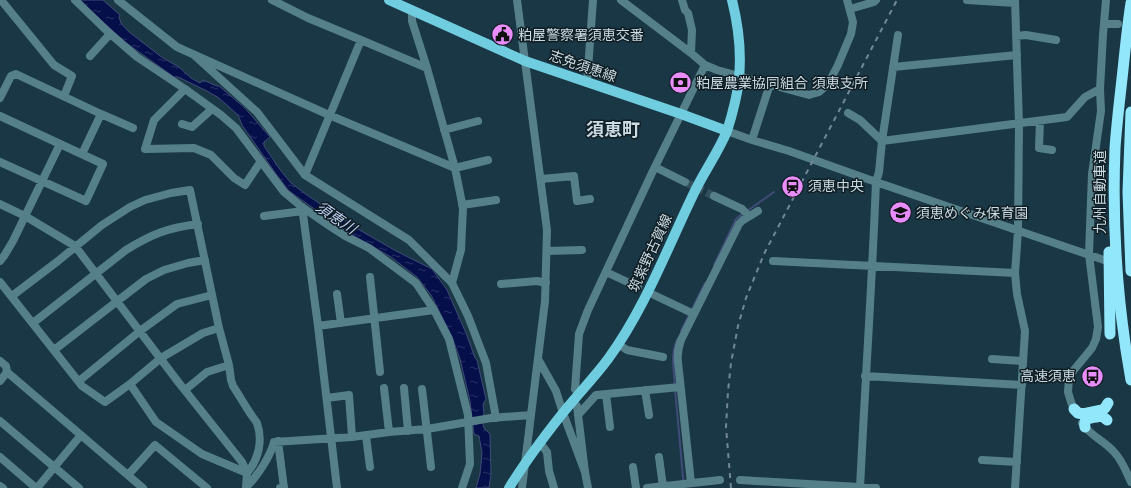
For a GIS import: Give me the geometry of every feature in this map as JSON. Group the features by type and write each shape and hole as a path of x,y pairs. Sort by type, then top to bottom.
{"highway":[{"name":"九州自動車道","path":"1131,3 1119,100 1115,147 1114,192 1114,226 1118,283 1131,380"},
{"name":"九州自動車道","path":"1131,112 1128,192 1131,270"},
{"path":"1130,127 1131,182"},
{"path":"1110,334 1109,216 1115,147"},
{"path":"1074,409 1078,413 1083,414 1102,410 1108,403"},
{"path":"1085,427 1084,423 1088,419 1102,416 1107,420"}],"main road":[{"name":"志免須恵線","path":"389,0 525,61 727,131"},
{"name":"筑紫野古賀線","path":"509,488 526,461 563,413 596,376 618,344 640,306 694,193 727,131 735,101 739,76 738,30 732,0"}],"street":[{"path":"1,0 54,65 72,76 64,96"},
{"path":"75,0 110,34 137,57 185,89 236,128 284,192 302,209 340,233 369,248 416,283 434,310 448,339 470,421 470,464 462,488"},
{"path":"118,0 177,47 329,115 455,168 488,160"},
{"path":"272,0 308,18 427,68"},
{"path":"516,0 547,230 545,301 522,488"},
{"path":"587,83 593,0"},
{"path":"621,0 691,52 705,65 717,70 809,95 819,92 828,84 851,34 853,22 847,0"},
{"path":"682,0 684,10 688,13 692,30 691,52"},
{"path":"850,9 874,2 876,0"},
{"path":"966,0 1015,1 1019,124 1018,231 1015,273 1017,294 1025,331 1016,488"},
{"path":"1106,0 1100,89 1101,111 1092,174 1089,254 1098,327 1096,339 1092,348 1069,378 1068,392 1074,409 1085,427 1090,433 1114,451 1121,460 1131,482"},
{"path":"412,10 412,21 427,68 455,168 463,208 461,250 452,283"},
{"path":"1104,24 1118,24"},
{"path":"90,56 110,34"},
{"path":"860,487 865,376 873,266 876,182 898,35"},
{"path":"1016,36 1026,35 1056,40"},
{"path":"305,175 361,40"},
{"path":"193,54 257,112 305,175 409,240 452,283 468,316 486,363 493,418"},
{"path":"893,67 1017,56"},
{"path":"574,389 579,334 588,310 705,65"},
{"path":"0,98 11,76 16,74 133,128"},
{"path":"752,140 770,84"},
{"path":"185,89 154,120 145,149 194,148 211,155 234,178 245,185 261,161"},
{"path":"848,113 860,120 882,140 1067,117 1085,97 1100,89"},
{"path":"182,124 192,127 212,109"},
{"path":"82,154 101,114"},
{"path":"0,116 103,164 86,201 0,162"},
{"path":"444,130 478,121"},
{"path":"1040,121 1040,148 1052,150"},
{"path":"727,131 1104,260"},
{"path":"0,261 25,216 60,144"},
{"path":"656,167 685,182"},
{"path":"541,179 574,176 577,200 590,199"},
{"path":"12,296 102,225 130,207 145,200 190,190 219,328 229,365 231,380 233,386 256,423 260,436 258,454 253,466 247,472"},
{"path":"714,196 742,209 749,216"},
{"path":"462,205 496,200"},
{"path":"0,204 25,216 75,246 242,462 247,472 246,487"},
{"path":"264,216 302,209"},
{"path":"302,209 318,326 337,488"},
{"path":"691,483 677,354 681,340 739,224 758,211"},
{"path":"33,323 126,250 142,240 159,232 179,226 198,224"},
{"path":"547,251 582,250"},
{"path":"54,350 146,279 164,270 205,260"},
{"path":"773,261 1015,273"},
{"path":"606,272 638,287"},
{"path":"370,277 380,372"},
{"path":"501,284 537,281 546,283"},
{"path":"0,282 82,386 105,402 130,384 161,358 203,333 219,328"},
{"path":"337,294 341,323"},
{"path":"79,381 140,331 177,304 212,295"},
{"path":"654,295 694,314"},
{"path":"318,326 434,310"},
{"path":"618,344 627,350 663,357"},
{"path":"538,359 556,391 585,472"},
{"path":"992,359 1023,361"},
{"path":"0,361 6,366 7,372 143,488"},
{"path":"185,390 206,372 229,365"},
{"path":"0,381 7,372"},
{"path":"865,376 1022,385"},
{"path":"130,384 156,422 202,454 247,472"},
{"path":"578,415 596,395 680,387"},
{"path":"384,388 389,432"},
{"path":"404,388 408,431"},
{"path":"422,389 431,467"},
{"path":"645,390 649,415"},
{"path":"327,398 349,394 352,437"},
{"path":"606,394 610,427"},
{"path":"576,406 588,488"},
{"path":"246,487 253,481 272,449 274,442 366,436 389,432 427,429 493,418 531,415"},
{"path":"0,421 79,488"},
{"path":"0,457 37,488 81,435"},
{"path":"366,436 370,467"},
{"path":"278,441 284,488 280,488"},
{"path":"540,443 547,452 549,471 554,488"},
{"path":"128,475 155,444 198,485 207,488"},
{"path":"659,457 663,486"},
{"path":"982,460 1017,462"},
{"path":"633,467 636,488"},
{"path":"647,488 691,483 703,485 720,480"},
{"path":"740,480 876,488"}],"water":[{"name":"須恵川","path":"79,0 103,0 120,15 119,17 121,23 129,32 163,58 179,67 191,78 200,83 203,80 219,86 244,107 270,137 264,142 264,146 291,183 351,225 396,251 432,269 447,290 477,360 486,399 483,405 483,424 484,428 490,434 491,474 489,488 476,488 480,474 482,453 479,436 474,434 470,401 460,359 452,337 431,295 417,277 391,257 347,232 289,191 242,125 238,115 219,98 178,77 174,77 125,42"}],"waterway":[{"path":"747,211 774,192"},
{"path":"714,265 736,219 743,213"},
{"path":"691,311 705,283"},
{"path":"681,331 689,315"},
{"path":"675,385 673,355 678,338"},
{"path":"675,389 684,488"}],"tunnel":[{"path":"685,182 714,196"}],"railway":[{"path":"731,488 726,427 728,391 731,363 738,326 746,298 764,254 897,0"}],"place":[{"name":"粕屋警察署須恵交番","path":"502,35"},
{"name":"粕屋農業協同組合 須恵支所","path":"680,83"},
{"name":"須恵中央","path":"793,186"},
{"name":"須恵めぐみ保育園","path":"901,213"},
{"name":"高速須恵","path":"1092,376"}],"district":[{"name":"須恵町","path":"613,130"}]}
